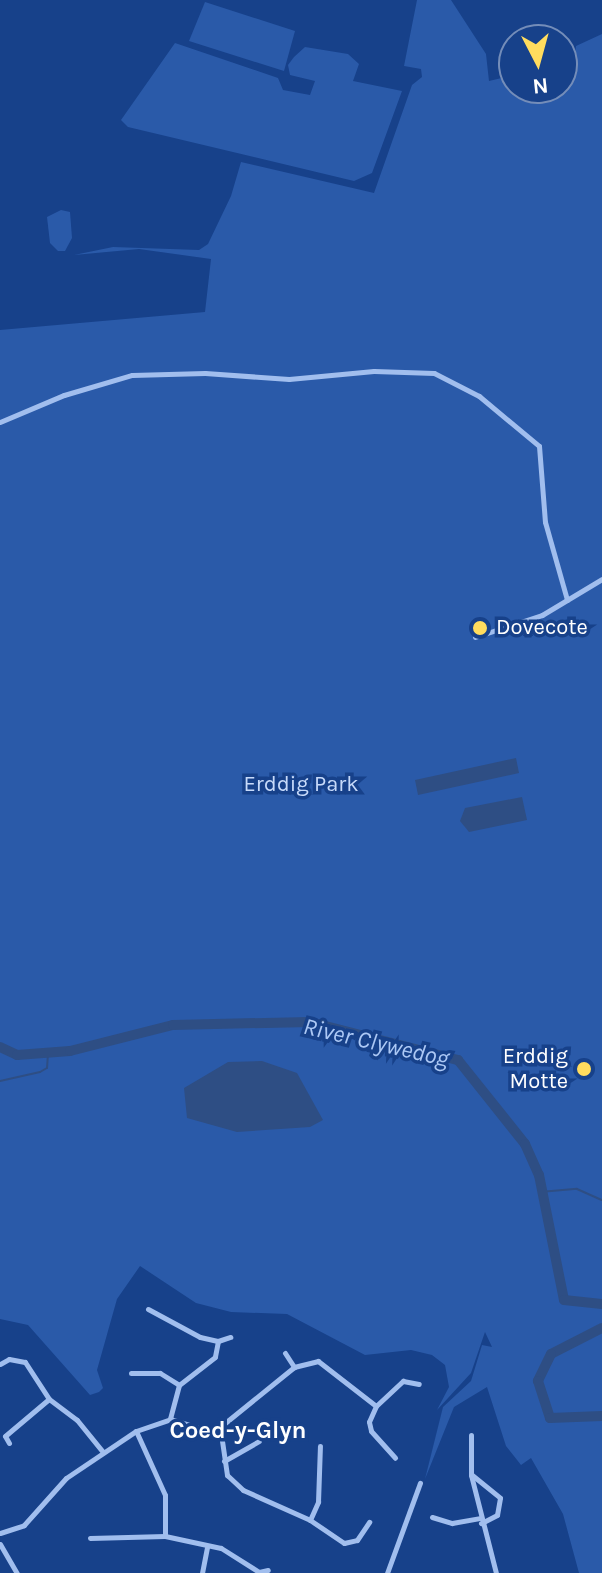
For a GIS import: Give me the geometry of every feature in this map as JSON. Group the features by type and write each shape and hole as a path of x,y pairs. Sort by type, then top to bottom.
{"street":[{"path":"0,422 64,395 132,375 205,373 289,379 374,371 434,373 479,396 539,446 545,522 567,600"},
{"path":"475,637 542,615 602,579"},
{"path":"148,1309 200,1337 218,1341 230,1337"},
{"path":"170,1419 179,1385 215,1357 218,1341"},
{"path":"285,1353 294,1367"},
{"path":"0,1364 17,1359 25,1362 49,1399 77,1420 103,1452"},
{"path":"0,1533 39,1514 66,1478 136,1431 170,1419 191,1428 220,1427 294,1367 318,1361 376,1406"},
{"path":"131,1373 160,1373 179,1385"},
{"path":"395,1458 371,1431 369,1422 376,1406 403,1381 419,1384"},
{"path":"9,1443 3,1433 49,1399"},
{"path":"220,1427 227,1475 243,1490 310,1520 344,1543 357,1540 369,1522"},
{"path":"136,1431 165,1495 165,1536"},
{"path":"471,1435 471,1475 496,1573"},
{"path":"224,1461 259,1441"},
{"path":"310,1520 318,1502 323,1456 320,1446"},
{"path":"432,1517 452,1523 497,1515 500,1498 471,1475"},
{"path":"387,1573 420,1483"},
{"path":"406,1503 413,1505"},
{"path":"90,1538 100,1533 165,1536 221,1548 259,1572 268,1570"},
{"path":"0,1544 2,1556 17,1573"},
{"path":"202,1573 207,1547"}],"green space":[{"name":"Erddig Park","path":"417,0 451,0 486,54 489,81 498,79 498,104 578,104 578,45 602,34 602,1573 579,1573 563,1514 531,1458 521,1465 506,1446 487,1387 454,1407 425,1479 443,1407 471,1381 482,1345 492,1347 485,1332 471,1373 437,1410 449,1387 445,1365 432,1355 411,1350 365,1355 287,1314 231,1312 196,1303 140,1266 117,1299 97,1370 103,1388 99,1392 90,1395 28,1325 0,1319 0,330 205,312 211,259 139,249 74,255 113,247 199,250 208,244 231,196 241,162 374,193 412,85 422,77 421,69 404,66"},
{"path":"205,2 295,31 284,71 189,41"},
{"path":"175,43 278,78 283,90 310,95 315,81 290,75 288,65 294,57 305,47 348,54 359,64 353,81 402,91 372,173 354,181 128,127 121,120"},
{"path":"61,210 70,212 72,238 65,251 58,251 50,243 47,217"}],"shaded area":[{"path":"516,758 519,773 418,795 415,780"},
{"path":"522,797 527,820 469,832 460,821 465,808"},
{"path":"262,1061 297,1073 323,1120 310,1127 237,1132 187,1118 184,1088 228,1062"}],"waterway":[{"name":"River Clywedog","path":"0,1047 17,1055 70,1051 173,1025 310,1022 458,1060 525,1144 539,1175 564,1300 602,1304"},
{"path":"0,1081 47,1068 48,1053"},
{"path":"540,1192 577,1189 602,1200"},
{"name":"River Clywedog","path":"602,1328 551,1354 538,1381 550,1418 602,1416"}],"place":[{"name":"Dovecote","path":"480,628"},
{"name":"Erddig Motte","path":"584,1069"}],"district":[{"name":"Coed-y-Glyn","path":"238,1431"}]}
